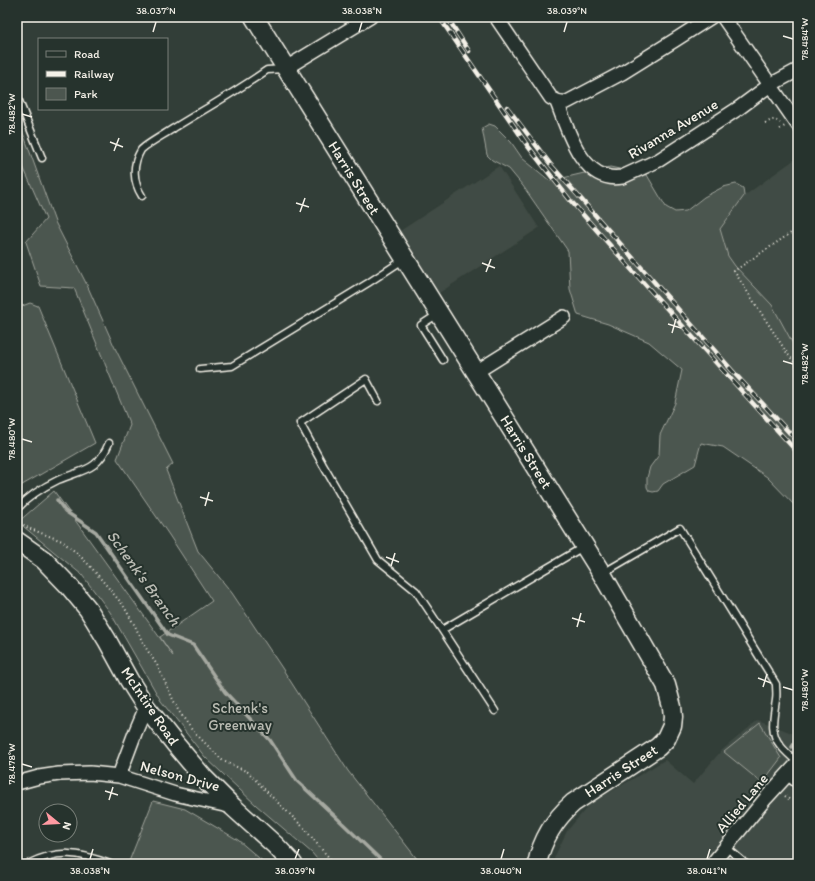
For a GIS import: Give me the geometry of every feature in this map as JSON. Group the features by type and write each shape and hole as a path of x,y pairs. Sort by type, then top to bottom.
{"street":[{"name":"Harris Street","path":"254,17 602,574 666,685 673,717 672,726 666,739 658,748 573,803 562,813 551,828 538,856 537,864"},
{"path":"286,68 370,17"},
{"path":"496,17 550,98 557,102 567,102 622,73 711,17"},
{"path":"723,17 798,125"},
{"name":"Rivanna Avenue","path":"557,102 575,147 582,159 592,169 601,175 617,178 659,160 739,108 770,85 798,70"},
{"path":"476,372 564,317"},
{"name":"McIntire Road","path":"17,542 44,560 69,586 88,609 146,707 203,777 294,864"},
{"name":"Nelson Drive","path":"119,776 134,733 146,707"},
{"name":"Allied Lane","path":"712,864 766,798 798,763"},
{"name":"Nelson Drive","path":"17,783 39,777 59,774 90,773 119,776 175,794 233,807"}],"lane":[{"path":"142,196 135,181 134,170 137,158 142,149 267,70 286,68"},
{"path":"17,96 42,158"},
{"path":"200,369 232,366 405,259"},
{"path":"439,313 421,325 443,360"},
{"path":"378,401 366,379 300,423 378,560 416,591 495,711"},
{"path":"17,509 22,503 41,489 58,480 93,467 101,459 109,443"},
{"path":"602,574 680,528 776,684 777,698 773,731 780,745 798,763"},
{"path":"442,630 585,547"},
{"path":"786,776 798,786"},
{"path":"726,847 746,864"},
{"path":"28,864 35,860 56,854 66,853 84,855 110,864"}],"path":[{"path":"765,123 776,120 784,126"},
{"path":"794,231 734,271 787,353 798,367"},
{"path":"17,520 28,528 62,541 90,566 122,605 157,665 178,710 192,730 223,760 248,772 270,796 295,818 335,864"},
{"path":"785,796 790,800"}],"shaded area":[{"path":"798,157 798,353 772,305 735,266 728,256 720,229 744,196"},
{"path":"499,166 539,228 439,293 400,231"},
{"path":"758,720 797,735 798,734 798,864 553,864 555,856 567,831 590,804 665,760 693,784 721,751"}],"green space":[{"name":"Schenk's Greenway","path":"17,116 55,222 87,285 115,348 173,464 166,470 198,551 232,593 348,771 421,864 321,864 312,853 256,805 205,757 161,701 110,612 82,575 18,522 54,491 173,656 160,637 212,601 117,459 130,425 74,288 41,286 26,242 46,219 17,153"},
{"path":"489,124 495,126 511,142 522,158 550,181 610,167 647,175 666,207 675,212 686,211 704,197 723,187 736,184 743,188 744,196 720,229 728,256 735,266 772,305 798,353 798,509 767,477 723,447 701,443 695,465 663,484 658,491 649,491 647,487 647,478 650,467 659,455 660,435 675,403 682,370 649,342 608,324 578,315 570,289 568,251 523,186 509,169 492,160 487,155 482,128"},
{"path":"30,303 38,306 95,443 17,488 17,308"},
{"path":"760,723 781,758 762,783 724,752"},
{"path":"153,801 185,809 238,840 266,864 128,864"}],"waterway":[{"name":"Schenk's Branch","path":"57,500 65,511 96,532 168,635 193,645 225,692 270,740 297,781 385,864"},
{"path":"792,747 798,732"}],"railway":[{"path":"439,17 527,145 570,200 798,453"},
{"path":"447,17 469,51"},
{"path":"507,107 551,165 737,376 798,442"}]}
